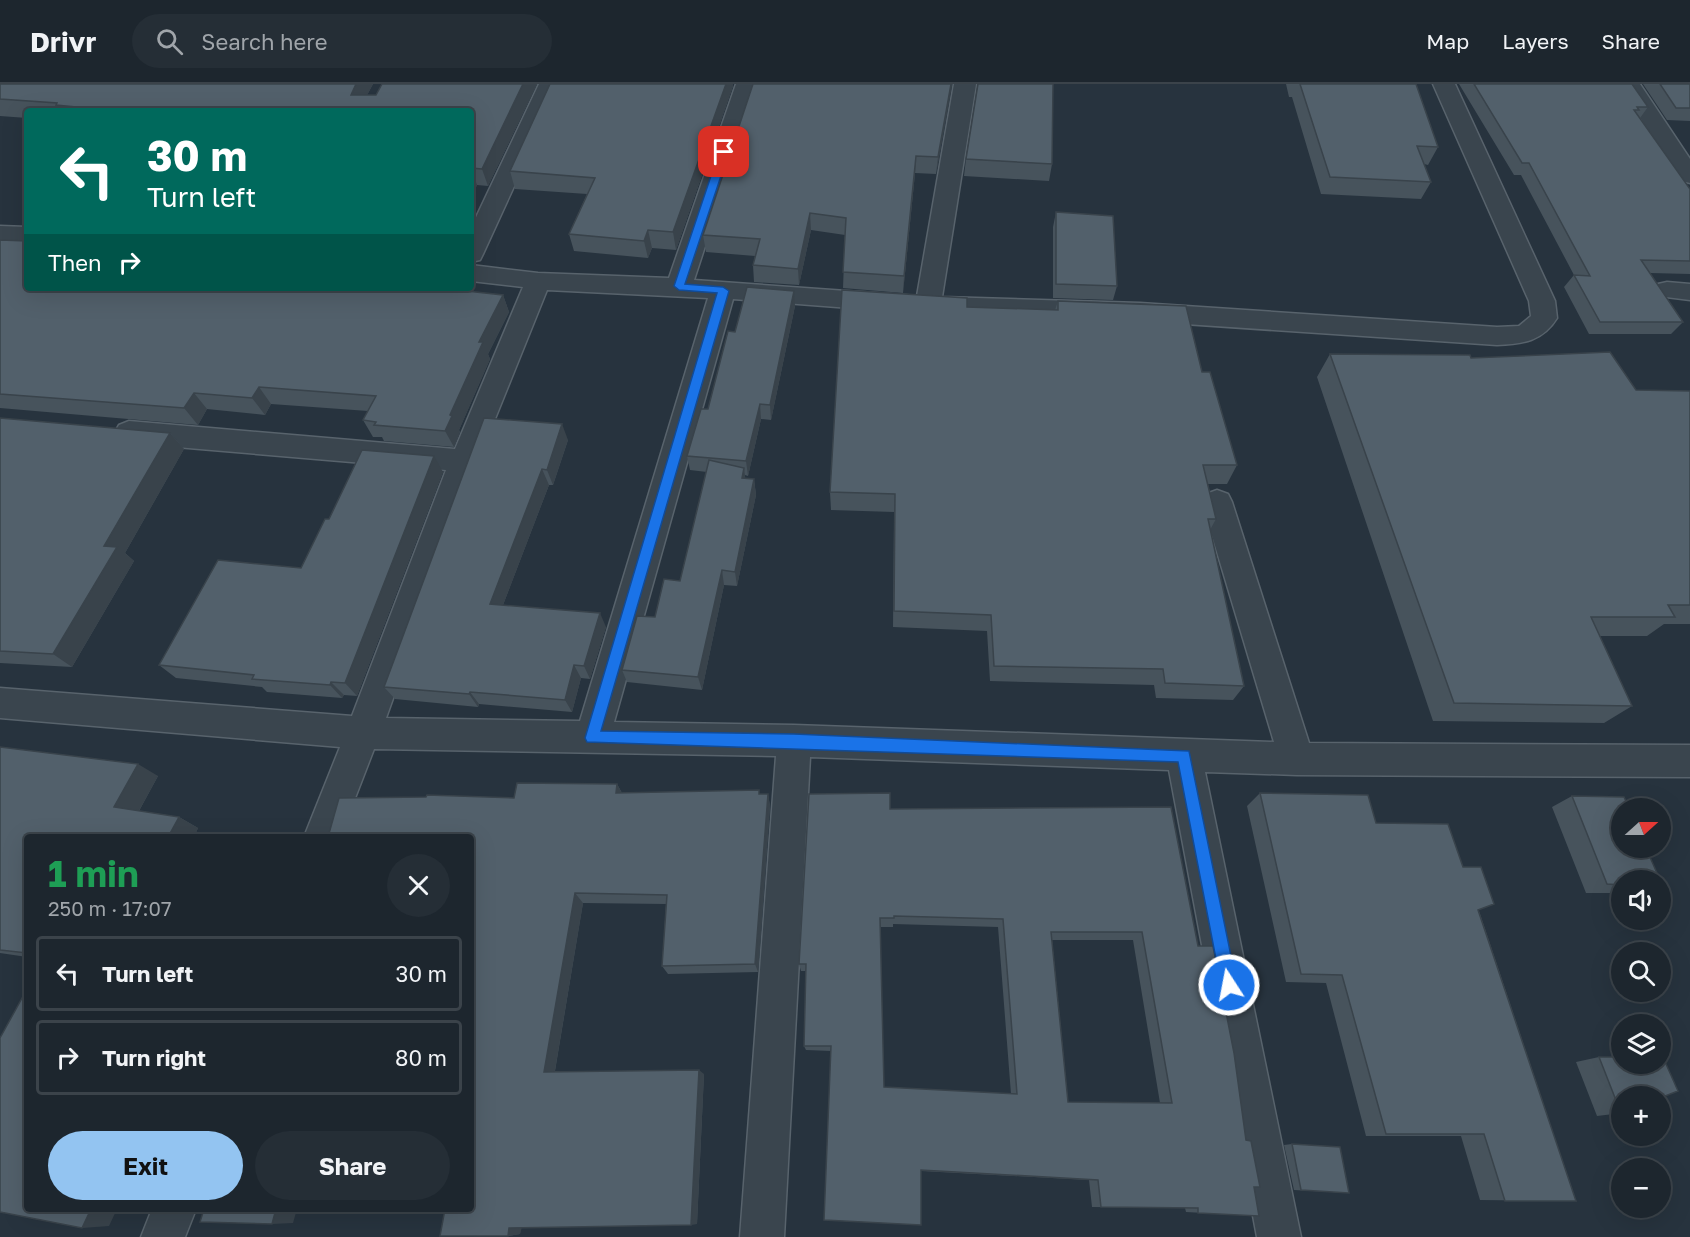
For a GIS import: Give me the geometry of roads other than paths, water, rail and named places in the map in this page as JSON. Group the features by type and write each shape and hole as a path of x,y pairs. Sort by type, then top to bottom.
{"street":[{"path":"474,248 550,84"},
{"path":"679,286 747,84"},
{"path":"928,305 965,84"},
{"path":"474,273 538,281 679,286 928,305 1140,312 1497,336 1518,335 1534,330 1544,318 1542,301 1444,84"},
{"path":"1629,84 1690,176"},
{"path":"0,234 24,235"},
{"path":"323,834 464,461 538,281"},
{"path":"592,738 723,291"},
{"path":"107,430 464,461"},
{"path":"1217,502 1297,759"},
{"path":"0,704 363,733 794,741 1297,759 1690,761"},
{"path":"762,1237 794,741"},
{"path":"1184,755 1279,1237"},
{"path":"163,1237 173,1212"}]}
